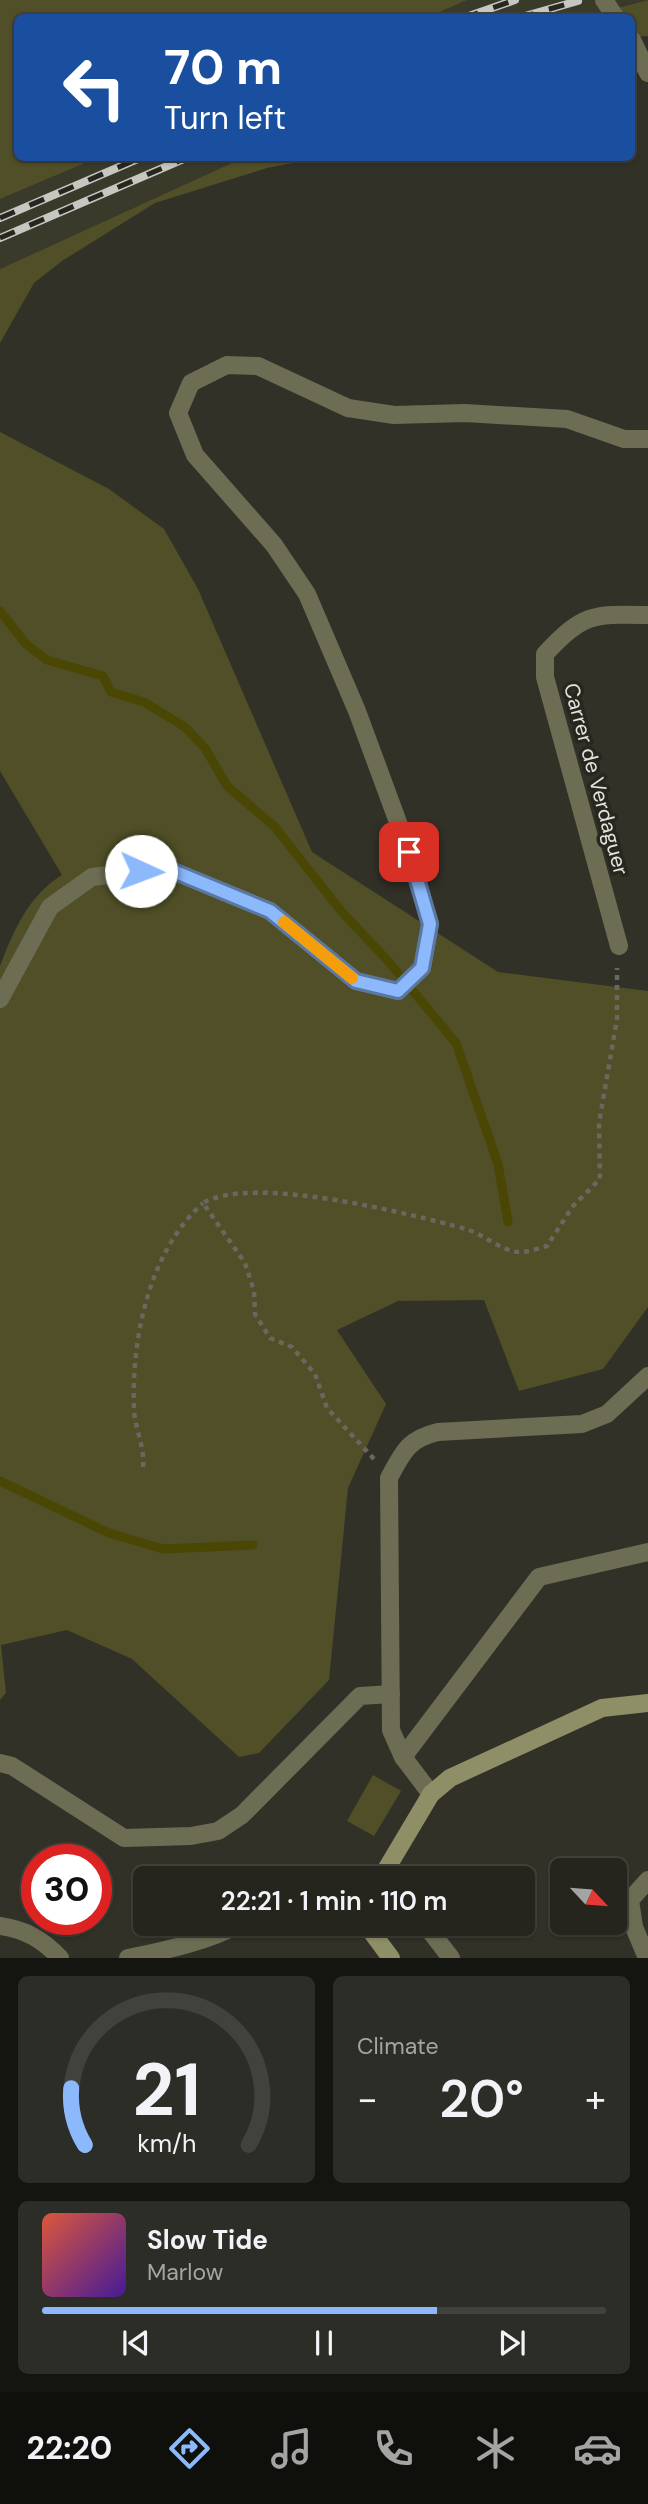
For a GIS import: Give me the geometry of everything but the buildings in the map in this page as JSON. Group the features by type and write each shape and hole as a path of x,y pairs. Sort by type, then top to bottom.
{"street":[{"path":"635,47 648,73"},
{"path":"0,999 50,907 92,877 166,868 270,911 356,981 398,991 422,968 430,924 409,852 357,711 307,594 274,545 195,456 178,413 191,383 228,365 258,366 348,408 394,415 465,414 567,419 624,439 648,439"},
{"name":"Carrer de Verdaguer","path":"619,946 545,677 545,654 567,631 599,614 648,615"},
{"path":"431,1794 403,1757 391,1730 389,1478 404,1451 418,1437 438,1432 582,1424 607,1414 648,1376"},
{"path":"403,1757 539,1577 647,1550"},
{"path":"0,1763 12,1766 124,1839 191,1836 218,1831 242,1815 360,1696 391,1695"},
{"path":"390,1866 431,1794 450,1778 602,1708 648,1703"},
{"path":"646,1958 634,1927 630,1900 648,1880"},
{"path":"0,1926 18,1929 42,1940 60,1958 69,1958"},
{"path":"128,1958 170,1950 213,1936"},
{"path":"375,1936 391,1958"},
{"path":"434,1936 451,1958"}],"path":[{"path":"143,1467 144,1456 134,1411 137,1333 167,1251 185,1219 215,1196 323,1198 418,1216 473,1231 519,1252 547,1246 573,1206 600,1179 599,1123 617,1019 619,946"},
{"path":"204,1203 244,1263 254,1291 255,1314 270,1338 292,1347 315,1374 327,1408 389,1478"}],"shaded area":[{"path":"0,0 467,0 435,14 14,14 14,161 90,161 0,199"},
{"path":"467,0 647,0 590,14 435,14"},
{"path":"648,0 648,36 635,37 635,14 594,14"},
{"path":"90,161 236,161 0,269 0,199"},
{"path":"236,161 303,161 267,168 155,203 62,261 34,283 0,343 0,269"},
{"path":"0,432 109,489 164,529 198,589 312,852 498,972 648,991 648,1307 603,1369 519,1391 484,1300 398,1301 337,1330 386,1404 348,1488 329,1680 259,1753 239,1757 132,1659 67,1630 1,1645 6,1693 0,1700 0,966 17,927 31,904 50,883 62,875 0,771"},
{"path":"373,1775 401,1791 374,1836 347,1821"}],"waterway":[{"path":"0,611 26,644 47,660 103,676 111,692 144,702 185,727 205,748 227,786 275,827 341,911 388,961 456,1043 498,1164 508,1222"},
{"path":"0,1481 109,1533 163,1549 253,1545"}],"railway":[{"path":"475,14 515,0"},
{"path":"532,14 578,1"},
{"path":"0,218 133,161"},
{"path":"0,238 179,161"}],"slow traffic":[{"path":"284,922 352,978"}],"route":[{"path":"141,871 166,868 270,911 356,981 398,991 422,968 430,924 409,852"}]}
